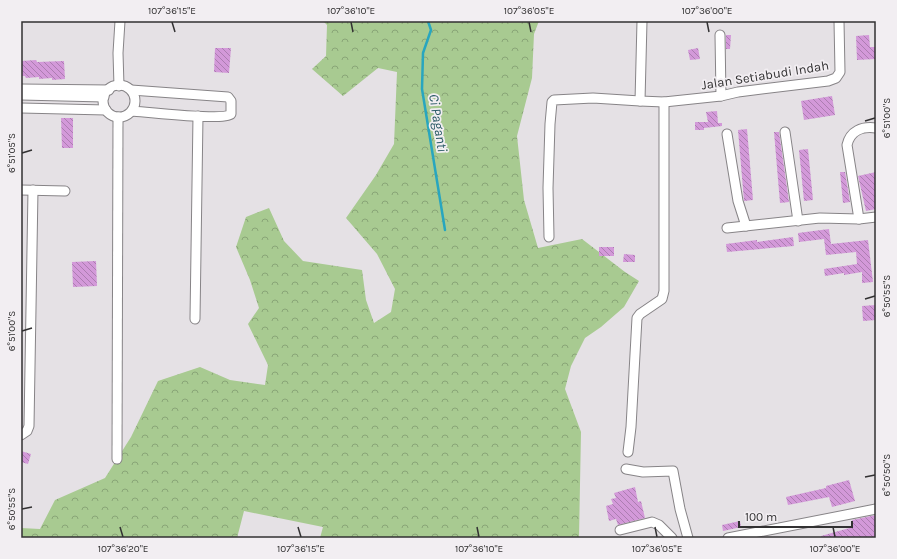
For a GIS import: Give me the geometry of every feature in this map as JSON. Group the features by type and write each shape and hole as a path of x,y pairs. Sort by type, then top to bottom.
{"street":[{"path":"119,86 118,53 120,21"},
{"path":"640,101 642,21"},
{"name":"Jalan Setiabudi Indah","path":"549,237 550,124 552,102 554,100 593,98 664,102 722,96 738,92 828,81 836,78 840,72 839,21"},
{"path":"720,35 722,96"},
{"path":"119,86 124,86 131,90 228,97 230,99 232,114 230,116 198,116 132,111 118,117 111,114 106,100 114,87 119,86"},
{"path":"21,89 106,100"},
{"path":"131,90 135,100 132,111"},
{"path":"21,95 106,100"},
{"path":"21,103 106,100"},
{"path":"21,108 106,100"},
{"path":"628,452 631,427 637,318 640,314 662,299 664,290 664,102"},
{"path":"195,319 198,116"},
{"path":"117,459 118,117"},
{"path":"859,219 847,145 853,133 864,128 876,128"},
{"path":"785,132 798,220"},
{"path":"726,134 738,201 746,226"},
{"path":"21,190 65,191"},
{"path":"21,435 27,431 29,426 33,190"},
{"path":"728,228 820,218 859,219 876,217"},
{"path":"626,469 643,472 673,471 688,538"},
{"path":"728,538 876,509"},
{"path":"620,530 652,522 659,525 672,538"}],"green space":[{"path":"323,21 539,21 534,34 532,78 517,136 524,200 538,248 582,239 639,281 624,307 601,327 585,338 571,366 565,389 581,432 579,538 320,538 323,527 244,511 237,538 21,538 21,528 40,529 55,500 105,478 131,437 158,381 200,367 230,380 265,385 268,365 248,324 259,308 250,280 236,247 246,217 269,208 284,241 303,261 362,270 366,300 374,323 391,312 395,289 377,254 346,218 376,175 394,144 397,72 378,68 343,96 312,69 326,56 327,25"}],"building":[{"path":"726,35 731,35 730,49 726,49"},
{"path":"869,35 870,47 876,47 876,59 857,60 856,36"},
{"path":"215,48 231,48 229,73 214,72"},
{"path":"698,48 700,59 690,60 688,50"},
{"path":"36,60 37,62 64,61 65,79 52,80 52,78 39,79 39,77 26,78 25,76 21,76 21,61"},
{"path":"832,96 835,115 804,120 801,101"},
{"path":"717,111 718,123 722,123 722,126 704,128 704,130 695,130 695,122 708,122 706,112"},
{"path":"61,118 73,118 73,148 62,148"},
{"path":"747,129 753,200 744,201 738,130"},
{"path":"774,132 779,132 789,202 780,203"},
{"path":"808,149 813,200 804,201 799,150"},
{"path":"840,172 845,172 850,202 843,203"},
{"path":"876,172 876,209 866,211 858,176"},
{"path":"829,229 831,244 868,240 873,282 862,283 862,272 825,276 824,269 857,264 856,252 826,255 824,239 799,242 798,233"},
{"path":"793,237 794,246 727,252 726,244 757,240 757,242"},
{"path":"599,247 614,247 614,256 599,256"},
{"path":"624,254 635,255 635,262 623,262"},
{"path":"96,261 97,286 73,287 72,262"},
{"path":"876,305 876,320 863,321 862,306"},
{"path":"21,451 31,454 28,464 21,462"},
{"path":"849,480 855,501 832,507 829,497 788,505 786,497 826,488 826,486"},
{"path":"635,487 638,502 641,501 645,518 618,525 616,519 609,521 606,506 613,504 611,499 616,498 614,493"},
{"path":"876,515 876,531 874,531 876,538 821,538 821,536 853,527 852,520"},
{"path":"740,521 741,527 723,531 722,525"}],"waterway":[{"name":"Ci Paganti","path":"428,21 431,30 423,53 422,89 445,230"}]}
